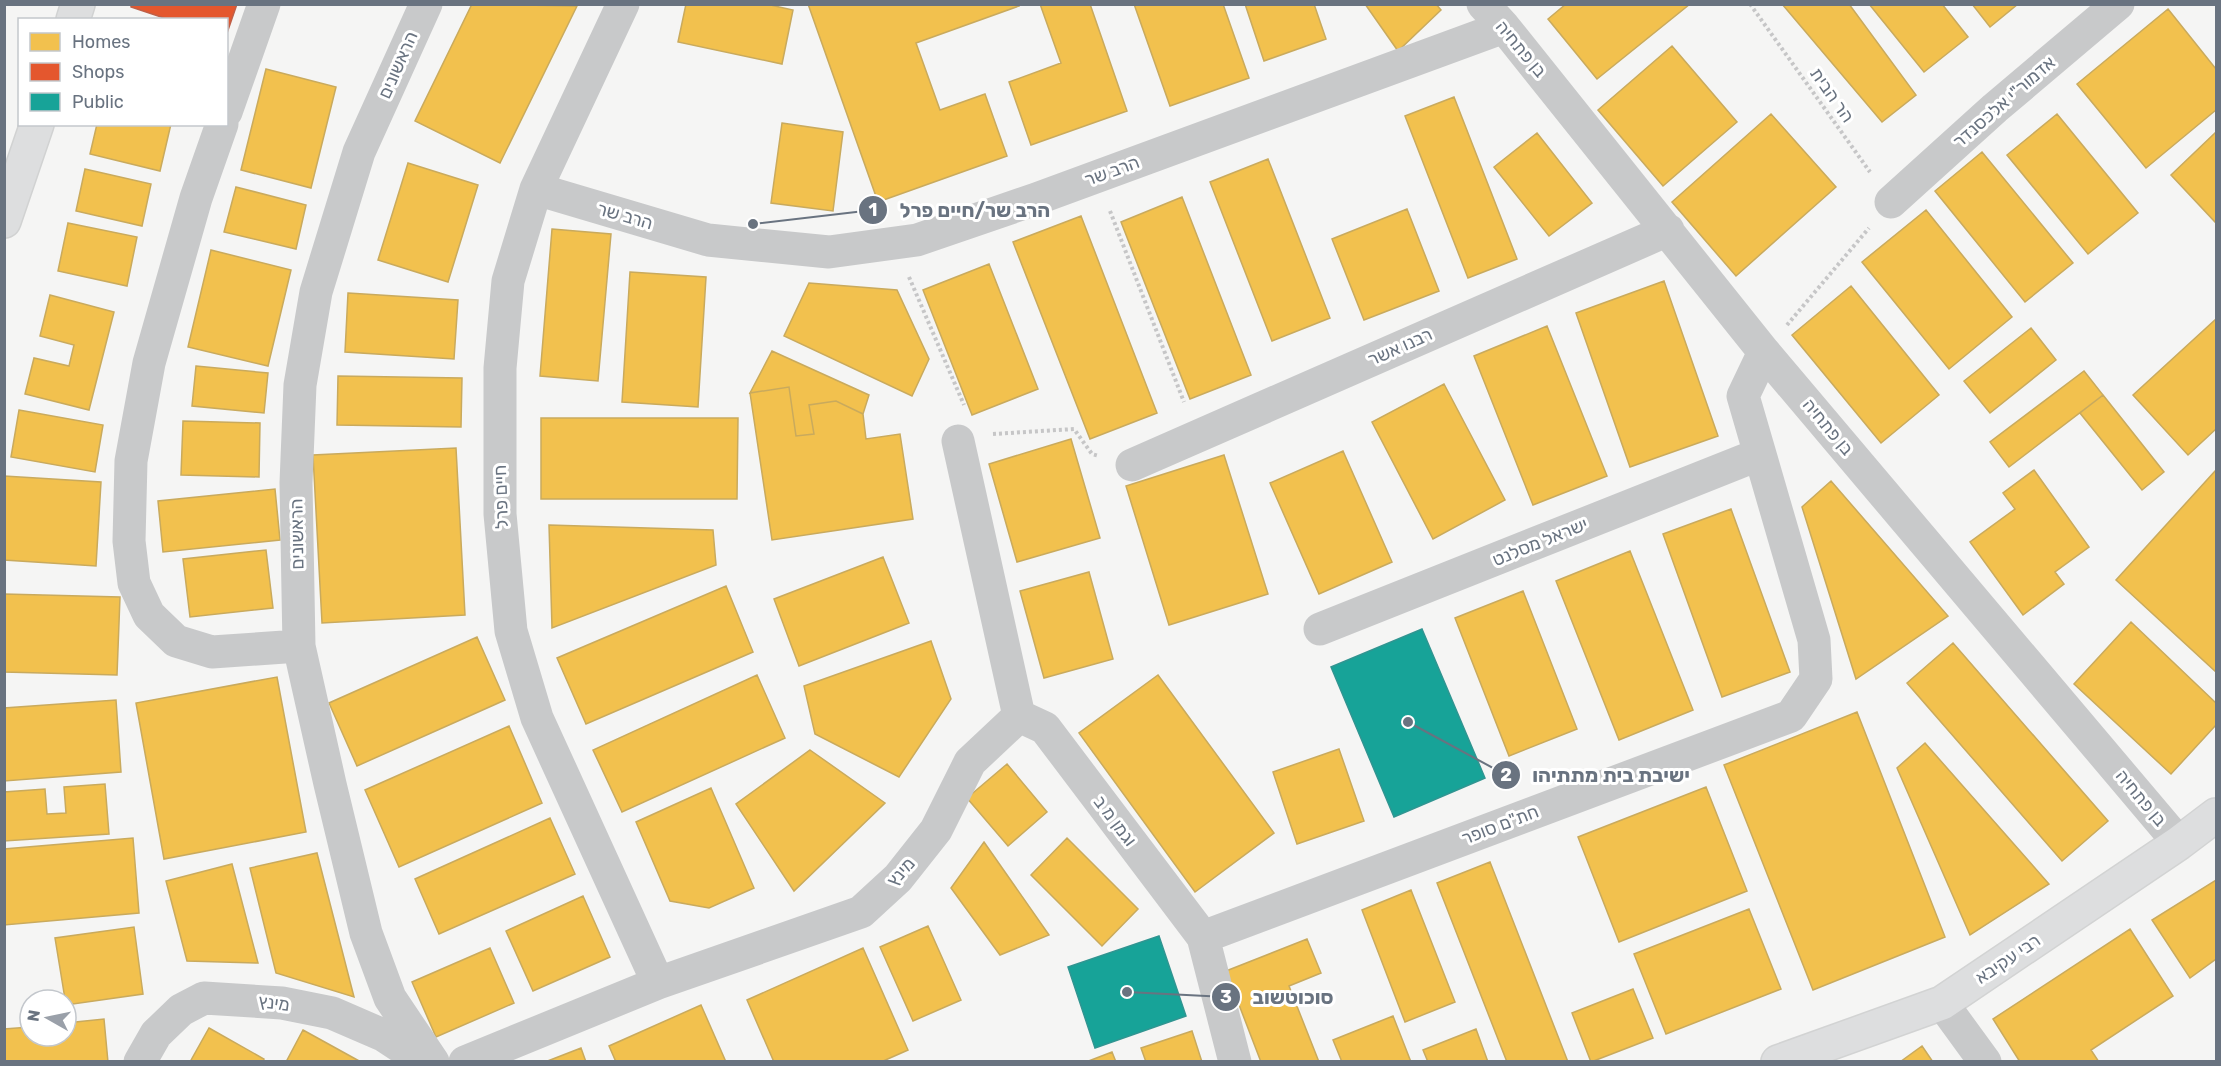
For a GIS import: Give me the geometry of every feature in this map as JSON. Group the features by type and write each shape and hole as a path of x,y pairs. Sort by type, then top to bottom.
{"street":[{"path":"228,106 264,4"},
{"name":"הראשונים","path":"426,4 359,152 316,292 300,385 296,483 299,646 366,933 390,998 433,1062"},
{"name":"חיים פרל","path":"623,4 536,189 508,281 500,368 500,514 511,632 537,718 658,983"},
{"name":"אדמור\"י אלכסנדר","path":"1891,202 1995,108 2118,4"},
{"name":"הרב שר","path":"536,189 708,240 829,252 917,240 1097,177 1493,16"},
{"name":"בן פתחיה","path":"1493,16 1668,230 1764,352 2179,843"},
{"path":"4,221 36,126"},
{"path":"221,126 196,198 147,374 131,461 129,541 134,583 149,615 176,641 212,652 299,646"},
{"name":"רבנו אשר","path":"1132,465 1668,230"},
{"name":"חת\"ם סופר","path":"1203,937 1791,716 1816,679 1814,640 1743,396 1764,352"},
{"path":"971,430 1019,716"},
{"name":"ישראל מסלנט","path":"1320,629 1760,454"},
{"name":"מינץ","path":"465,1062 658,983 861,912 898,878 936,830 970,762 1019,716"},
{"name":"וגמן מ ב","path":"1019,716 1045,728 1203,937"},
{"name":"רבי עקיבא","path":"1778,1062 1942,1003 2217,815"},
{"path":"1203,937 1235,1062"},
{"name":"מינץ","path":"140,1062 156,1034 181,1010 204,998 282,1003 332,1014 383,1035 424,1062"},
{"path":"1942,1003 1985,1062"}],"path":[{"name":"הר הבית","path":"1750,4 1891,202"},
{"path":"1097,177 1197,436"},
{"path":"1764,352 1891,202"},
{"path":"894,243 971,430 1074,429 1092,454 1132,465"}],"building: Homes":[{"path":"472,4 577,6 500,163 415,121"},
{"path":"686,4 766,4 793,10 782,64 678,42"},
{"path":"808,4 1018,4 1019,6 916,43 940,110 985,94 1007,156 878,202"},
{"path":"1040,4 1090,4 1127,111 1031,145 1009,82 1061,63"},
{"path":"1134,4 1223,4 1249,78 1170,106"},
{"path":"1245,4 1314,4 1326,39 1264,61"},
{"path":"1365,4 1436,4 1441,10 1398,51"},
{"path":"1566,4 1690,4 1597,79 1548,19"},
{"path":"1782,4 1849,4 1916,95 1882,122"},
{"path":"1869,4 1942,4 1968,37 1924,72"},
{"path":"1972,4 2018,4 1990,27"},
{"path":"2168,9 2216,69 2216,110 2146,168 2077,84"},
{"path":"1672,46 1737,122 1663,186 1598,110"},
{"path":"266,69 336,87 311,188 241,170"},
{"path":"1454,97 1517,259 1468,278 1405,116"},
{"path":"1771,114 1836,187 1736,276 1672,202"},
{"path":"2057,114 2138,213 2088,254 2007,155"},
{"path":"782,123 843,132 833,211 771,203"},
{"path":"97,126 171,126 160,171 90,154"},
{"path":"2216,132 2216,223 2171,175"},
{"path":"1537,133 1592,203 1549,236 1494,167"},
{"path":"1982,152 2073,263 2025,302 1935,191"},
{"path":"1268,159 1330,318 1272,341 1210,182"},
{"path":"408,163 478,185 448,282 378,260"},
{"path":"85,169 151,184 142,226 76,211"},
{"path":"236,187 306,205 296,249 224,232"},
{"path":"1182,197 1251,375 1190,399 1121,222"},
{"path":"1407,209 1439,291 1364,320 1332,239"},
{"path":"1926,210 2012,317 1949,369 1862,262"},
{"path":"1081,216 1157,413 1090,439 1013,242"},
{"path":"68,223 137,237 127,286 58,271"},
{"path":"552,229 611,234 598,381 540,376"},
{"path":"211,250 291,270 268,366 188,347"},
{"path":"989,264 1038,389 972,415 923,290"},
{"path":"630,272 706,277 698,407 622,402"},
{"path":"1664,281 1718,436 1630,467 1576,313"},
{"path":"809,283 897,290 929,359 912,396 784,336"},
{"path":"1851,286 1939,395 1881,443 1792,335"},
{"path":"348,293 458,300 454,359 345,352"},
{"path":"50,295 114,312 89,410 25,394 34,358 69,366 74,345 40,336"},
{"path":"2216,319 2216,429 2188,455 2133,395"},
{"path":"1547,326 1607,476 1533,505 1474,356"},
{"path":"2031,328 2056,360 1990,413 1964,381"},
{"path":"772,351 869,395 863,414 836,401 809,405 814,434 796,436 789,387 750,393"},
{"path":"196,366 268,373 264,413 192,406"},
{"path":"2084,371 2103,395 2009,467 1990,442"},
{"path":"338,376 462,378 461,427 337,425"},
{"path":"1444,384 1505,500 1433,539 1372,422"},
{"path":"789,387 796,436 814,434 809,405 836,401 863,414 866,439 900,434 913,519 772,540 750,393"},
{"path":"2103,395 2164,472 2142,490 2080,413"},
{"path":"19,410 103,425 95,472 11,457"},
{"path":"541,418 738,418 737,499 541,499"},
{"path":"183,421 260,423 259,477 181,475"},
{"path":"1071,439 1100,538 1017,562 989,464"},
{"path":"456,448 465,615 322,623 313,455"},
{"path":"1343,451 1392,562 1319,594 1270,483"},
{"path":"1224,455 1268,594 1169,625 1126,486"},
{"path":"2034,470 2089,547 2055,572 2064,584 2023,615 1970,542 2015,509 2003,493"},
{"path":"2216,470 2216,672 2116,580"},
{"path":"4,476 101,482 96,566 4,560"},
{"path":"1831,481 1948,616 1856,679 1802,507"},
{"path":"275,489 280,540 163,552 158,501"},
{"path":"1731,509 1790,672 1722,697 1663,534"},
{"path":"549,525 713,530 716,565 552,628"},
{"path":"266,550 273,608 190,617 183,559"},
{"path":"1630,551 1693,710 1619,740 1556,581"},
{"path":"883,557 909,623 799,666 774,599"},
{"path":"1089,572 1113,659 1044,678 1020,591"},
{"path":"726,586 753,652 586,724 557,658"},
{"path":"1523,591 1577,729 1509,756 1455,618"},
{"path":"4,594 120,597 117,675 4,672"},
{"path":"2131,622 2216,703 2216,725 2171,774 2074,684"},
{"path":"477,637 505,700 357,766 329,703"},
{"path":"931,641 951,699 899,777 815,734 804,686"},
{"path":"1953,643 2108,821 2062,861 1907,683"},
{"path":"757,675 785,738 622,812 593,750"},
{"path":"1158,675 1274,833 1195,892 1079,733"},
{"path":"277,677 306,832 164,859 136,703"},
{"path":"116,700 121,772 4,781 4,708"},
{"path":"1857,712 1945,937 1813,990 1724,765"},
{"path":"509,726 542,803 399,867 365,790"},
{"path":"1925,743 2049,884 1970,935 1897,768"},
{"path":"1339,749 1364,821 1297,844 1273,772"},
{"path":"810,750 885,803 794,891 736,804"},
{"path":"1007,764 1047,812 1008,846 967,798"},
{"path":"105,784 109,834 4,841 4,792 45,789 47,814 66,813 64,787"},
{"path":"1706,787 1747,891 1619,942 1578,837"},
{"path":"711,788 754,888 709,908 670,901 636,822"},
{"path":"550,818 575,874 439,934 415,879"},
{"path":"133,838 139,913 4,925 4,849"},
{"path":"1067,838 1138,909 1102,946 1031,875"},
{"path":"984,842 1049,935 1000,955 951,888"},
{"path":"317,853 354,997 276,973 250,868"},
{"path":"1490,862 1568,1062 1507,1062 1437,883"},
{"path":"232,864 258,963 187,961 166,881"},
{"path":"2216,880 2216,959 2190,978 2152,920"},
{"path":"1411,890 1455,1002 1405,1022 1362,910"},
{"path":"583,896 610,957 533,991 506,931"},
{"path":"1749,909 1781,989 1666,1034 1634,954"},
{"path":"928,926 961,1000 913,1021 880,947"},
{"path":"134,927 143,994 78,1003 78,988 63,988 55,938"},
{"path":"2130,929 2173,996 2091,1050 2099,1062 2020,1062 1993,1019"},
{"path":"1307,939 1321,973 1289,986 1319,1062 1261,1062 1226,971"},
{"path":"490,948 514,1003 436,1037 412,982"},
{"path":"863,948 908,1050 881,1062 774,1062 747,1000"},
{"path":"1633,989 1653,1038 1591,1062 1572,1013"},
{"path":"701,1005 726,1062 616,1062 609,1046"},
{"path":"1393,1016 1411,1062 1342,1062 1333,1040"},
{"path":"104,1019 108,1062 4,1062 4,1029 18,1028 18,1048 78,1048 78,1022"},
{"path":"209,1028 264,1059 263,1062 190,1062"},
{"path":"1476,1029 1488,1062 1428,1062 1423,1050"},
{"path":"303,1030 361,1062 286,1062"},
{"path":"1192,1031 1202,1062 1146,1062 1141,1048"},
{"path":"1922,1046 1933,1062 1900,1062"},
{"path":"581,1048 586,1062 545,1062"},
{"path":"1112,1052 1116,1062 1086,1062"}],"building: Shops":[{"path":"131,4 237,4 228,30 228,18 164,18 131,7"}],"building: Public":[{"path":"1422,629 1485,778 1394,817 1331,667"},
{"path":"1159,936 1186,1016 1095,1048 1068,967"}],"place":[{"name":"הרב שר/חיים פרל","path":"753,224"},
{"name":"ישיבת בית מתתיהו","path":"1408,722"},
{"name":"סוכוטשוב","path":"1127,992"}]}
